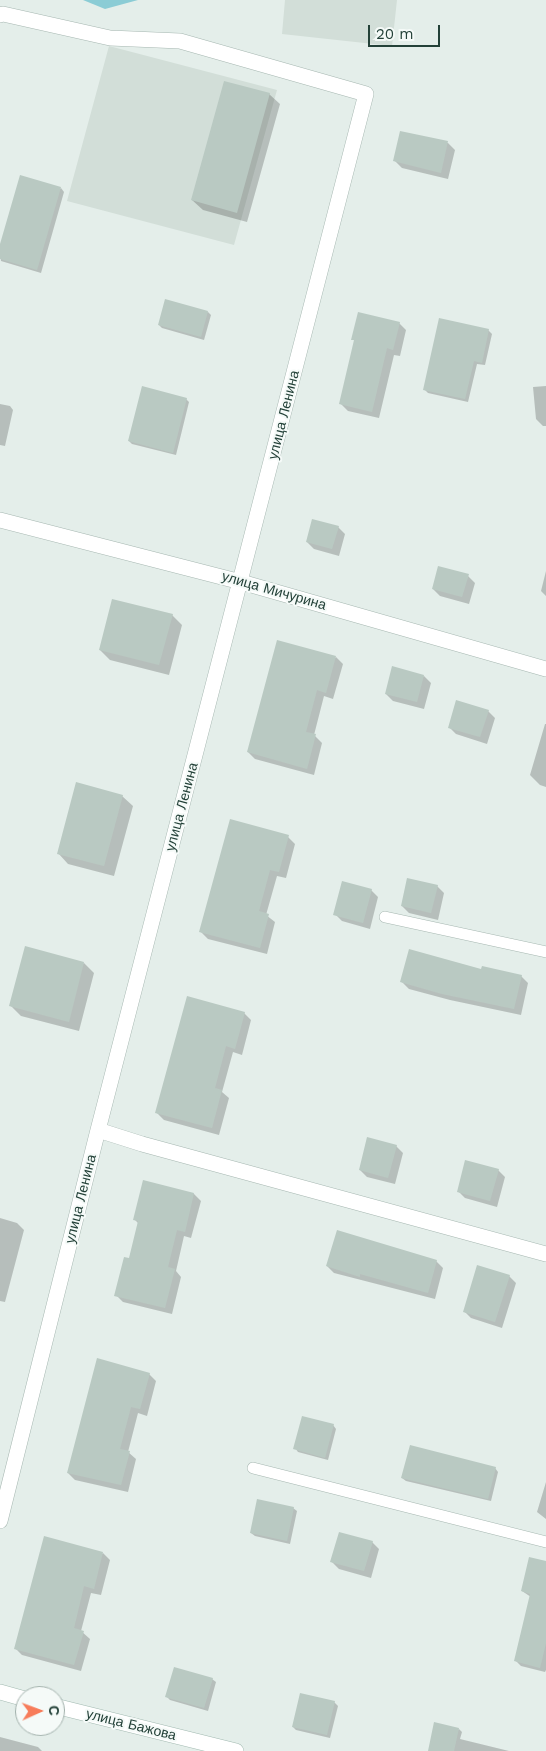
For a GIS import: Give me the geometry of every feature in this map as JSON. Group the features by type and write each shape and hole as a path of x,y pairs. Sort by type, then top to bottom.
{"street":[{"name":"улица Ленина","path":"0,1520 98,1130 366,94 180,41 110,38 1,14"},
{"name":"улица Мичурина","path":"0,520 241,582 546,669"},
{"path":"98,1130 142,1144 546,1254"},
{"path":"0,1692 15,1696"},
{"name":"улица Бажова","path":"65,1708 236,1751"}],"lane":[{"path":"386,917 546,952"},
{"path":"253,1468 546,1542"}],"shaded area":[{"path":"285,0 397,0 392,46 282,34"},
{"path":"109,46 277,90 234,245 67,201"}],"water":[{"path":"83,0 138,0 105,9"}],"building":[{"path":"224,81 270,93 237,213 191,200"},
{"path":"400,131 448,141 441,173 393,161"},
{"path":"20,175 61,187 37,270 0,259 0,244"},
{"path":"165,299 208,311 201,337 158,325"},
{"path":"358,312 400,322 393,350 387,348 372,412 339,404 354,340 351,340"},
{"path":"439,318 489,329 482,363 474,361 465,399 423,390"},
{"path":"142,386 187,398 173,453 128,441"},
{"path":"312,519 339,526 332,549 306,542"},
{"path":"438,566 469,574 462,597 432,589"},
{"path":"112,599 173,614 159,665 99,650"},
{"path":"277,640 336,656 326,693 317,690 306,732 316,734 307,769 247,752"},
{"path":"392,666 424,675 417,702 385,694"},
{"path":"456,700 489,710 480,737 448,728"},
{"path":"76,782 123,795 104,866 57,854"},
{"path":"230,819 289,835 279,872 270,870 259,911 269,914 260,948 199,932"},
{"path":"407,878 438,885 431,913 401,906"},
{"path":"342,881 372,889 363,923 333,915"},
{"path":"25,946 84,962 69,1022 9,1006"},
{"path":"409,949 481,969 482,966 522,975 514,1009 442,994 400,982"},
{"path":"187,996 245,1012 235,1049 226,1046 215,1088 222,1090 212,1128 155,1113"},
{"path":"367,1137 397,1145 388,1178 359,1170"},
{"path":"465,1160 499,1169 490,1201 457,1192"},
{"path":"143,1180 194,1193 185,1232 177,1230 168,1267 175,1269 165,1308 114,1296 124,1257 129,1258 138,1221 133,1220"},
{"path":"337,1230 437,1260 428,1293 360,1274 360,1277 326,1266"},
{"path":"477,1265 510,1275 495,1322 463,1312"},
{"path":"97,1358 150,1373 140,1409 131,1407 120,1449 130,1451 121,1485 67,1473"},
{"path":"302,1416 334,1424 325,1458 293,1449"},
{"path":"410,1445 496,1467 488,1499 401,1478"},
{"path":"257,1499 294,1507 287,1541 250,1533"},
{"path":"339,1532 373,1541 364,1571 330,1562"},
{"path":"44,1536 103,1552 94,1589 84,1586 74,1628 84,1631 74,1665 14,1649"},
{"path":"529,1557 546,1561 546,1643 540,1668 514,1661 530,1594 521,1591"},
{"path":"174,1667 213,1678 204,1708 165,1697"},
{"path":"300,1693 335,1701 327,1735 292,1727"},
{"path":"434,1722 459,1728 454,1751 428,1751"}]}
